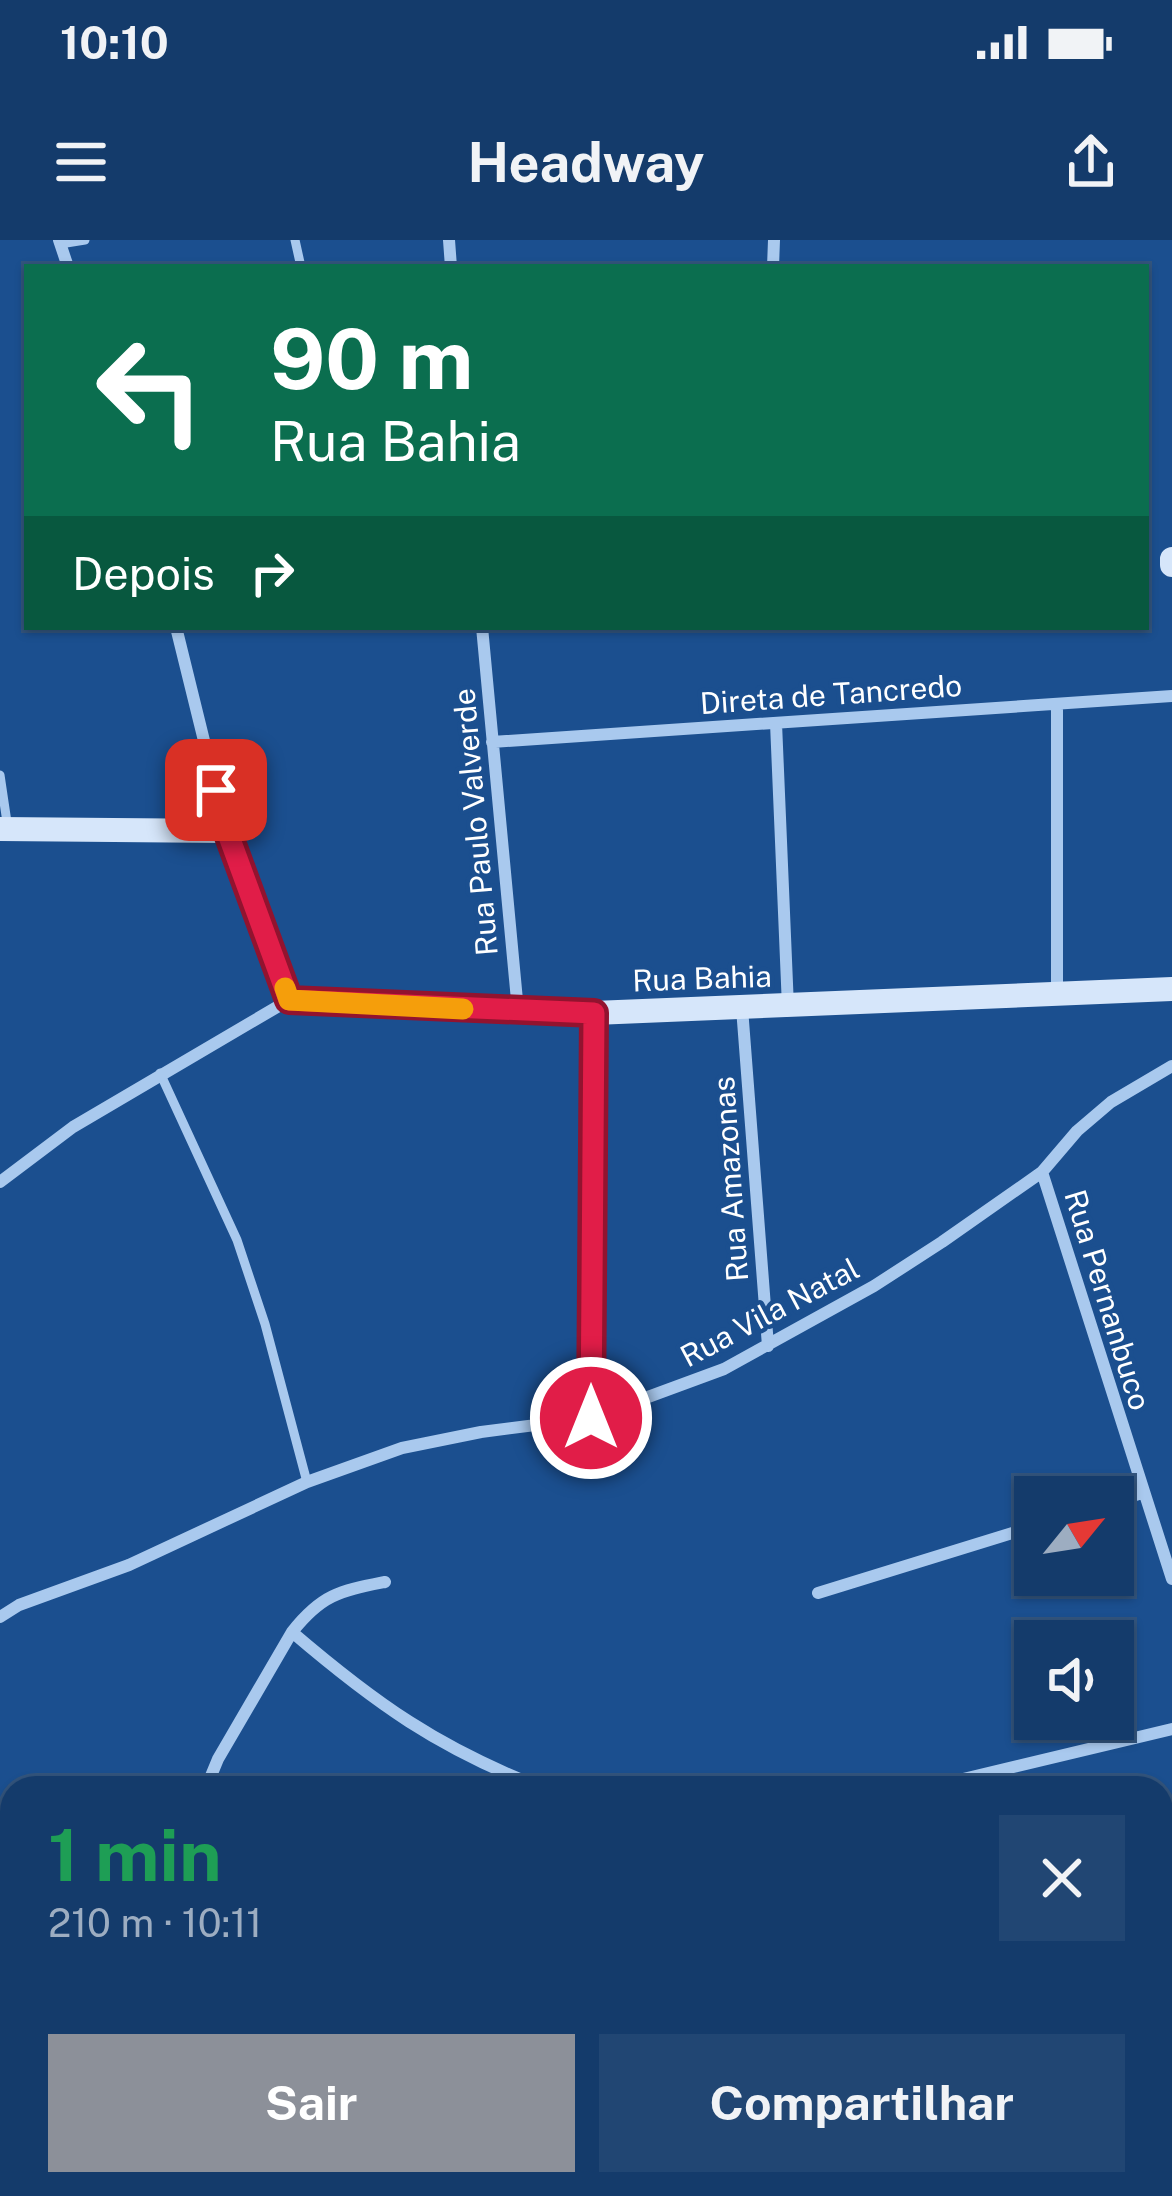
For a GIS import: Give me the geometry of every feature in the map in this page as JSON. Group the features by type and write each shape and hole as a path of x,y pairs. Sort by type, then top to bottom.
{"street":[{"path":"0,1181 55,1139 160,1073 289,1000 227,831 177,630"},
{"name":"Rua Paulo Valverde","path":"482,630 518,1012"},
{"name":"Direta de Tancredo","path":"492,742 1172,696"},
{"path":"1057,704 1058,995"},
{"path":"776,723 788,1006"},
{"path":"4,830 227,831"},
{"name":"Rua Bahia","path":"289,1000 594,1013 1172,989"},
{"name":"Rua Amazonas","path":"742,1008 768,1346"},
{"path":"591,1418 594,1013"},
{"name":"Rua Vila Natal","path":"0,1617 19,1605 129,1565 307,1482 402,1448 591,1418 685,1386 874,1286 1042,1172 1077,1131 1111,1102 1172,1066"},
{"name":"Rua Pernanbuco","path":"1042,1172 1172,1579"},
{"path":"1134,1495 1142,1493"},
{"path":"818,1593 1014,1532"},
{"path":"211,1776 292,1632 327,1596 386,1582"},
{"path":"292,1632 366,1696 402,1720 515,1776"},
{"path":"977,1776 1172,1730"}],"lane":[{"path":"60,242 85,240"},
{"path":"0,775 4,830"},
{"path":"160,1073 237,1240 307,1482"}],"slow traffic":[{"path":"285,988 289,1000 463,1009"}],"route":[{"path":"216,790 289,1000 594,1013 591,1418"}]}
